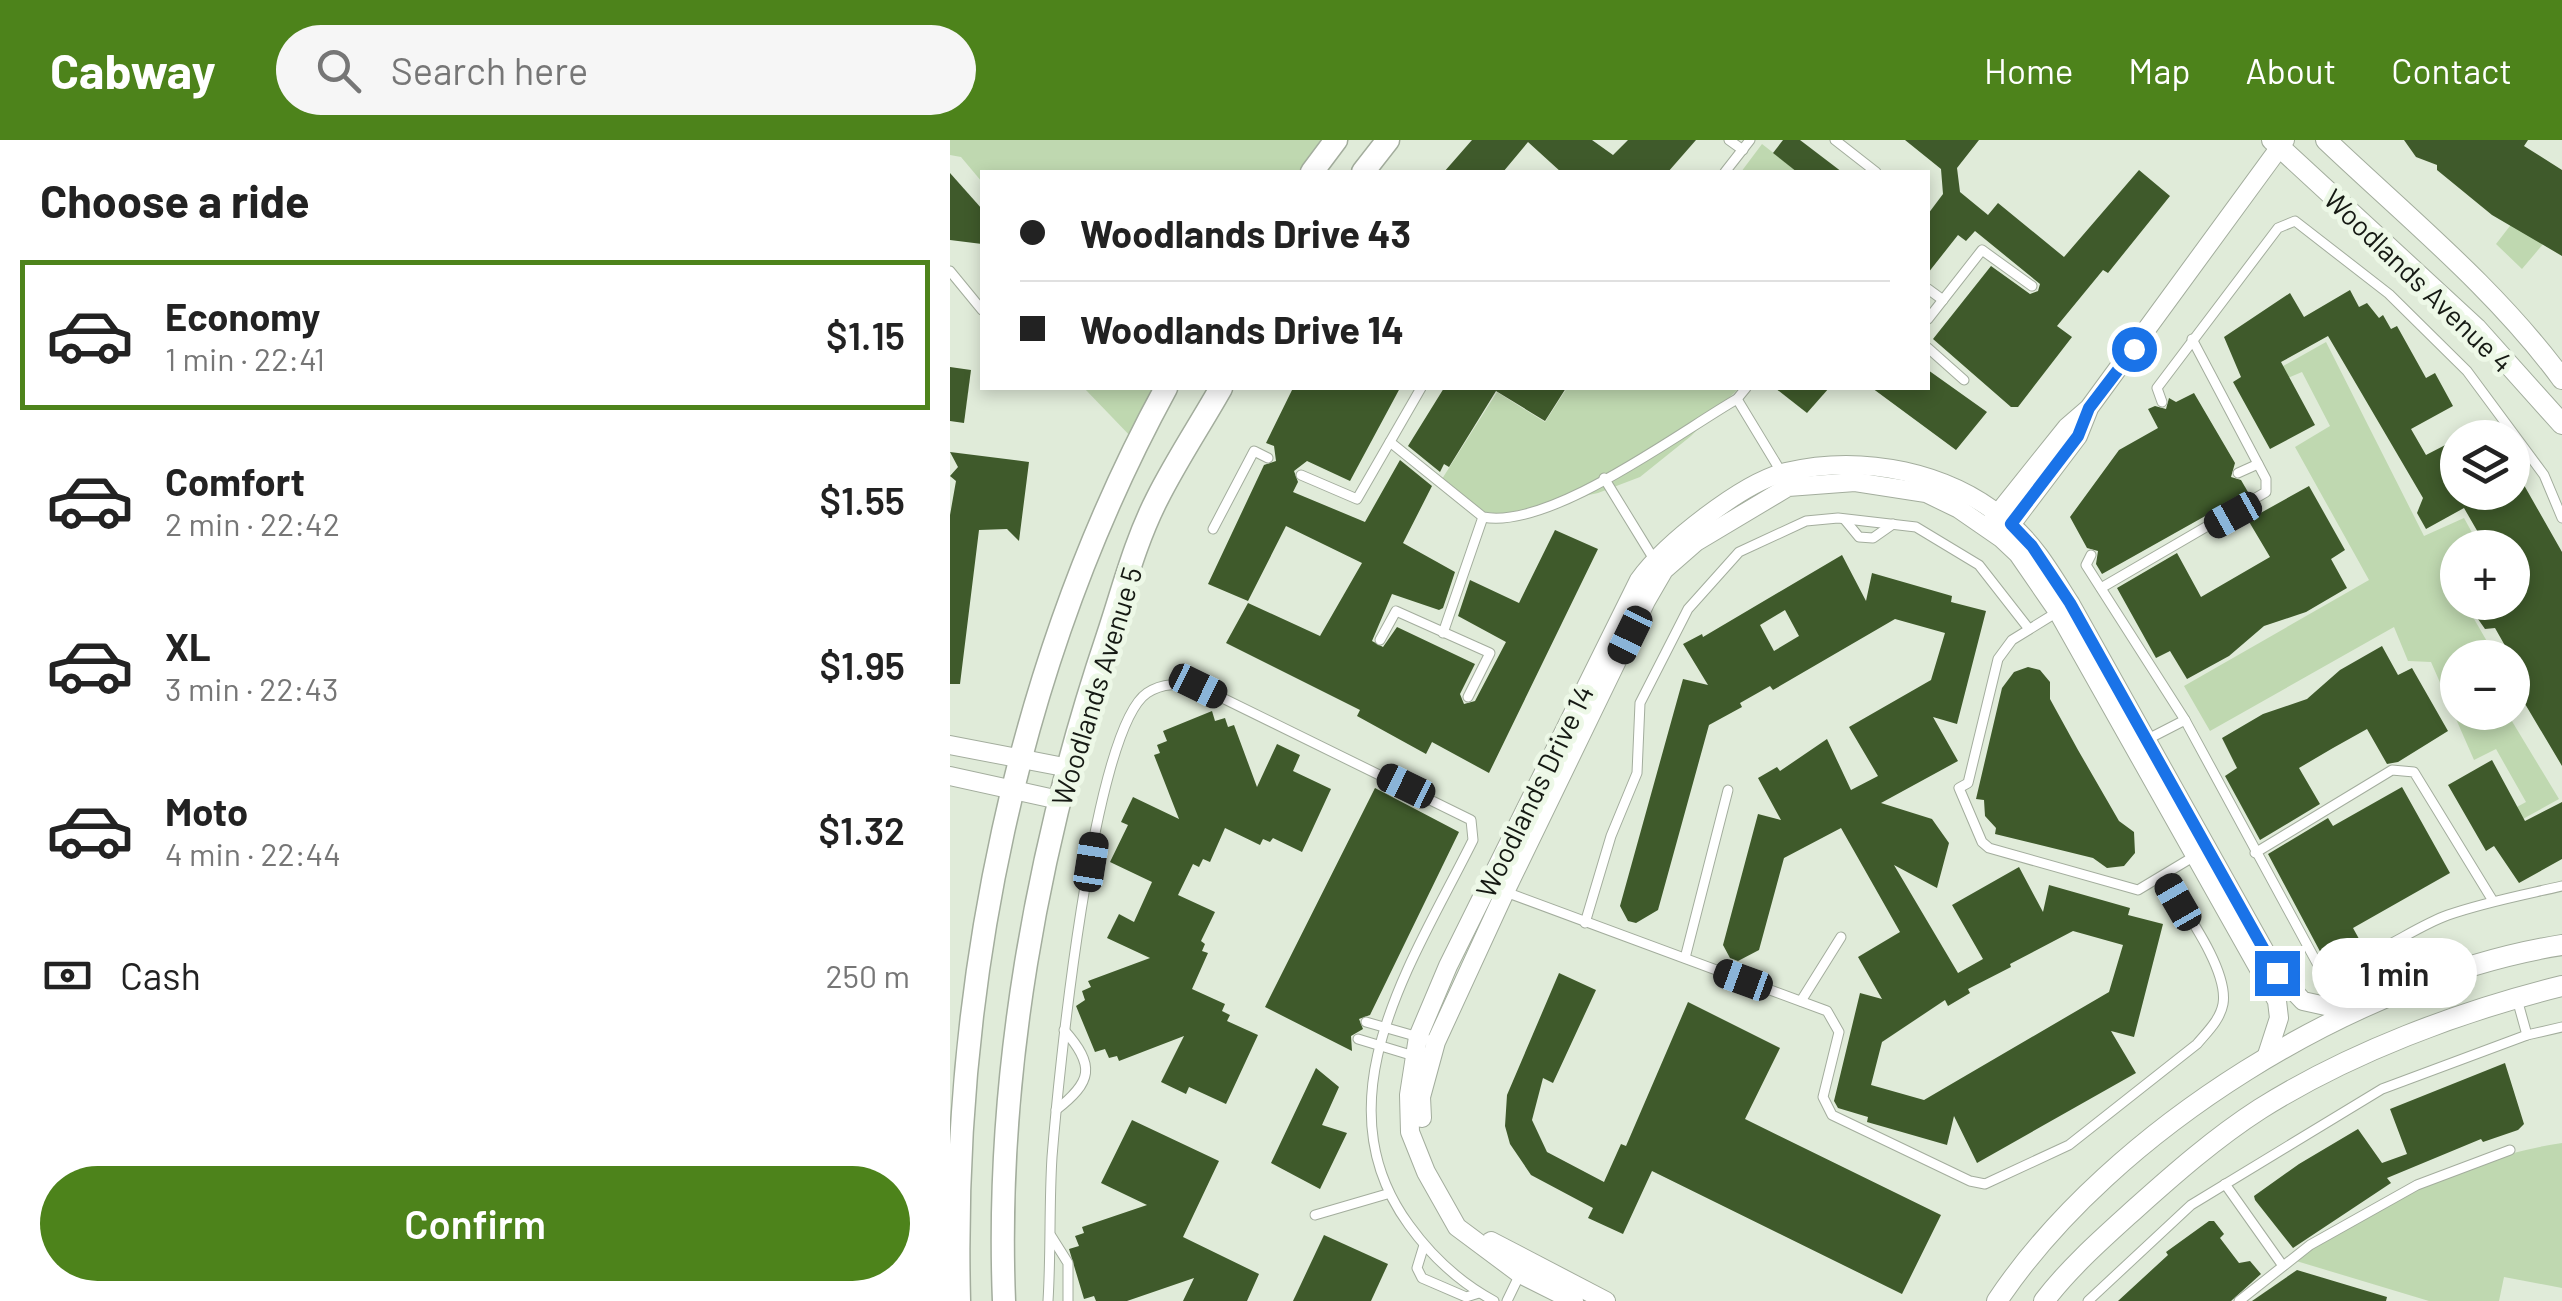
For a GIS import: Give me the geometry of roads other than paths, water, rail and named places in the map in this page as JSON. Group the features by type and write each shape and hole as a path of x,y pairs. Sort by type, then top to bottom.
{"main road":[{"path":"1314,170 1336,140"},
{"path":"1366,170 1388,140"},
{"name":"Woodlands Avenue 5","path":"959,1301 956,1196 962,1082 1012,790 1083,557 1165,390"},
{"name":"Woodlands Avenue 5","path":"1004,1301 1003,1194 1016,1044 1060,800 1139,543 1156,500 1221,390"}],"street":[{"name":"Woodlands Avenue 4","path":"2326,140 2528,332 2562,380"},
{"name":"Woodlands Avenue 4","path":"2279,143 2476,328 2561,420"},
{"path":"1999,526 2078,436 2089,408 2279,143"},
{"name":"Woodlands Drive 14","path":"1606,1301 1523,1266 1457,1227 1426,1172 1410,1132 1422,1045 1659,565 1785,480 1856,482 1926,493 1999,526 2032,546 2202,852 2277,1001 2279,1018 2266,1058"},
{"path":"950,745 1068,768"},
{"path":"950,776 1060,800"},
{"name":"Woodlands Drive 14","path":"2202,852 2292,994 2315,1007 2353,1012"},
{"path":"1997,1301 2025,1259 2085,1197 2158,1134 2266,1058 2353,1012 2514,952 2562,944"},
{"path":"2055,1293 2179,1170 2259,1110 2326,1073 2517,998 2562,986"},
{"name":"Woodlands Drive 14","path":"1422,1045 1431,1062 1421,1098 1423,1138 1433,1170 1468,1222 1574,1301"}],"lane":[{"path":"1729,140 1743,150"},
{"path":"1727,170 1750,140"},
{"path":"1840,141 1874,170"},
{"path":"2162,402 2158,388 2278,228 2288,222 2301,224 2390,294 2468,372 2544,475 2560,511"},
{"path":"1930,316 1982,250 2032,286"},
{"path":"950,271 980,308"},
{"path":"1930,290 1943,300"},
{"path":"2101,588 2262,497 2268,486 2192,339"},
{"path":"1930,350 1964,380"},
{"path":"1301,475 1355,500 1420,390"},
{"path":"1390,442 1483,517 1515,517 1604,478 1737,400 1744,390"},
{"path":"1737,400 1785,480"},
{"path":"1213,529 1254,451 1268,458"},
{"path":"2238,474 2258,464"},
{"path":"1604,478 1659,565"},
{"path":"1443,632 1483,517"},
{"path":"1845,520 1860,537 1873,538 1893,524"},
{"path":"1585,923 1611,836 1637,773 1640,703 1688,609 1720,569 1762,538 1806,521 1916,526 1961,550 1992,578 2029,629"},
{"path":"2091,555 2086,565 2185,720 2318,965 2341,965 2412,929 2494,901 2562,886"},
{"path":"2064,608 2012,640 1998,660 1968,783 1959,788 1982,842 1989,848 2126,888 2146,889 2202,852"},
{"path":"1380,640 1396,611 1490,653 1468,697"},
{"path":"1048,1301 1056,1110 1064,1030 1096,828 1128,714 1145,693 1169,683 1198,686 1471,820 1472,840 1383,1027 1371,1080 1370,1125 1387,1194 1424,1245 1492,1300"},
{"path":"2142,743 2185,720"},
{"path":"2255,853 2392,770 2405,768 2414,772 2494,901"},
{"path":"1684,958 1728,790"},
{"path":"1497,888 1827,1011 1839,1032 1822,1097 1832,1115 1970,1181 1998,1180 2069,1144 2197,1044 2214,1025 2222,1006 2218,969 2164,877"},
{"path":"1801,1001 1841,937"},
{"path":"2517,998 2527,1035"},
{"path":"1366,1022 1422,1045"},
{"path":"2088,1301 2191,1205 2382,1089 2527,1035 2562,1027"},
{"path":"1056,1110 1082,1090 1086,1076 1079,1047 1064,1030"},
{"path":"1358,1040 1379,1046 1422,1045"},
{"path":"2238,1301 2310,1245 2417,1185 2510,1150"},
{"path":"2225,1184 2284,1266"},
{"path":"1315,1215 1387,1194"},
{"path":"1051,1236 1068,1264 1068,1301"},
{"path":"1424,1245 1417,1268 1422,1278 1466,1297 1479,1293"},
{"path":"1507,1301 1523,1266"}]}
